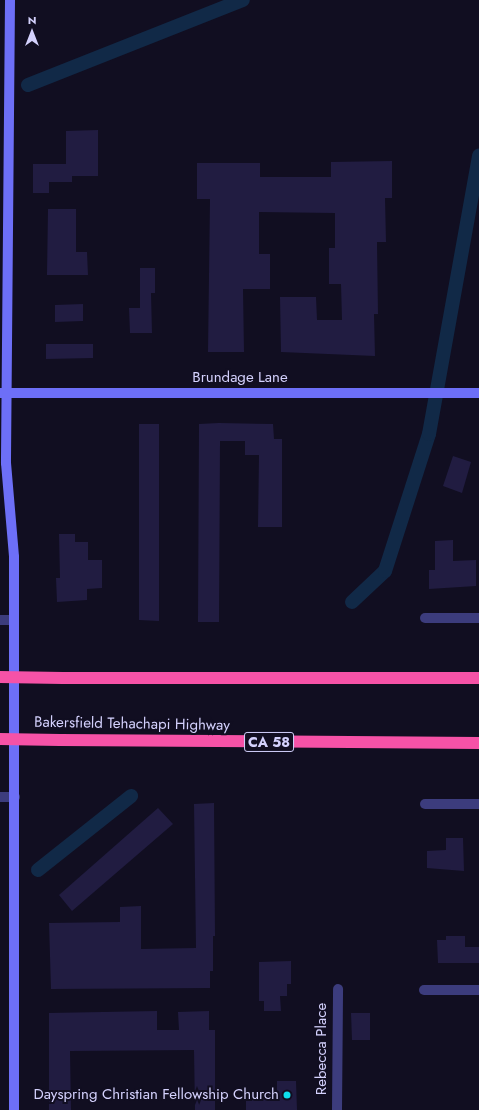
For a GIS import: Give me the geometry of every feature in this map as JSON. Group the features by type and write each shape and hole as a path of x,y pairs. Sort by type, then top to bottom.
{"highway":[{"path":"0,677 479,678"},
{"name":"Bakersfield Tehachapi Highway","path":"0,739 479,743"}],"street":[{"path":"10,0 3,393 6,468 14,557 14,1110"},
{"name":"Brundage Lane","path":"3,393 479,393"},
{"path":"425,618 479,618"},
{"path":"0,620 13,620"},
{"path":"0,797 15,797"},
{"path":"425,804 479,804"},
{"name":"Rebecca Place","path":"337,1110 338,989"},
{"path":"424,990 479,990"}],"building":[{"path":"98,130 98,176 72,176 72,182 49,182 49,193 33,193 33,164 66,164 66,131"},
{"path":"392,161 392,198 385,198 386,242 377,242 378,314 374,314 375,356 281,352 280,297 316,297 317,320 342,320 341,284 329,284 329,248 335,248 335,213 259,212 259,254 270,254 270,289 243,289 244,352 208,352 210,199 197,199 197,163 260,163 260,177 331,177 331,162"},
{"path":"48,209 76,209 76,252 87,252 88,275 47,275"},
{"path":"140,268 155,268 155,293 151,293 152,333 130,333 129,308 140,308"},
{"path":"83,304 83,321 55,322 55,305"},
{"path":"46,344 93,344 93,358 46,359"},
{"path":"139,424 159,424 159,621 139,620"},
{"path":"199,424 273,424 274,439 282,439 282,527 258,527 259,455 245,455 245,441 220,441 219,622 198,622"},
{"path":"453,456 471,462 462,493 443,486"},
{"path":"59,534 75,534 75,542 88,542 88,560 102,560 102,588 87,589 87,600 57,602 56,578 60,578"},
{"path":"453,540 453,561 476,560 476,586 429,589 429,570 435,570 435,541"},
{"path":"214,803 215,936 213,936 213,971 210,971 210,988 51,989 49,923 120,922 120,907 141,906 141,949 196,948 194,804"},
{"path":"158,808 173,824 72,911 59,895"},
{"path":"446,838 463,838 464,871 427,868 427,851 446,850"},
{"path":"446,936 465,936 465,947 479,947 479,963 438,963 437,940 446,940"},
{"path":"291,961 291,984 287,984 287,996 280,996 281,1011 264,1011 264,1001 259,1001 259,962"},
{"path":"157,1011 157,1030 179,1030 178,1012 209,1011 209,1030 215,1030 215,1110 195,1110 194,1050 70,1051 71,1110 49,1110 49,1013"},
{"path":"351,1013 370,1013 370,1040 352,1040"},
{"path":"277,1081 296,1081 297,1110 246,1110 246,1095 277,1094"}],"waterway":[{"path":"28,85 243,0"},
{"path":"352,602 385,571 429,434 479,155"},
{"path":"38,870 131,796"}],"place":[{"name":"Dayspring Christian Fellowship Church","path":"287,1095"}]}
